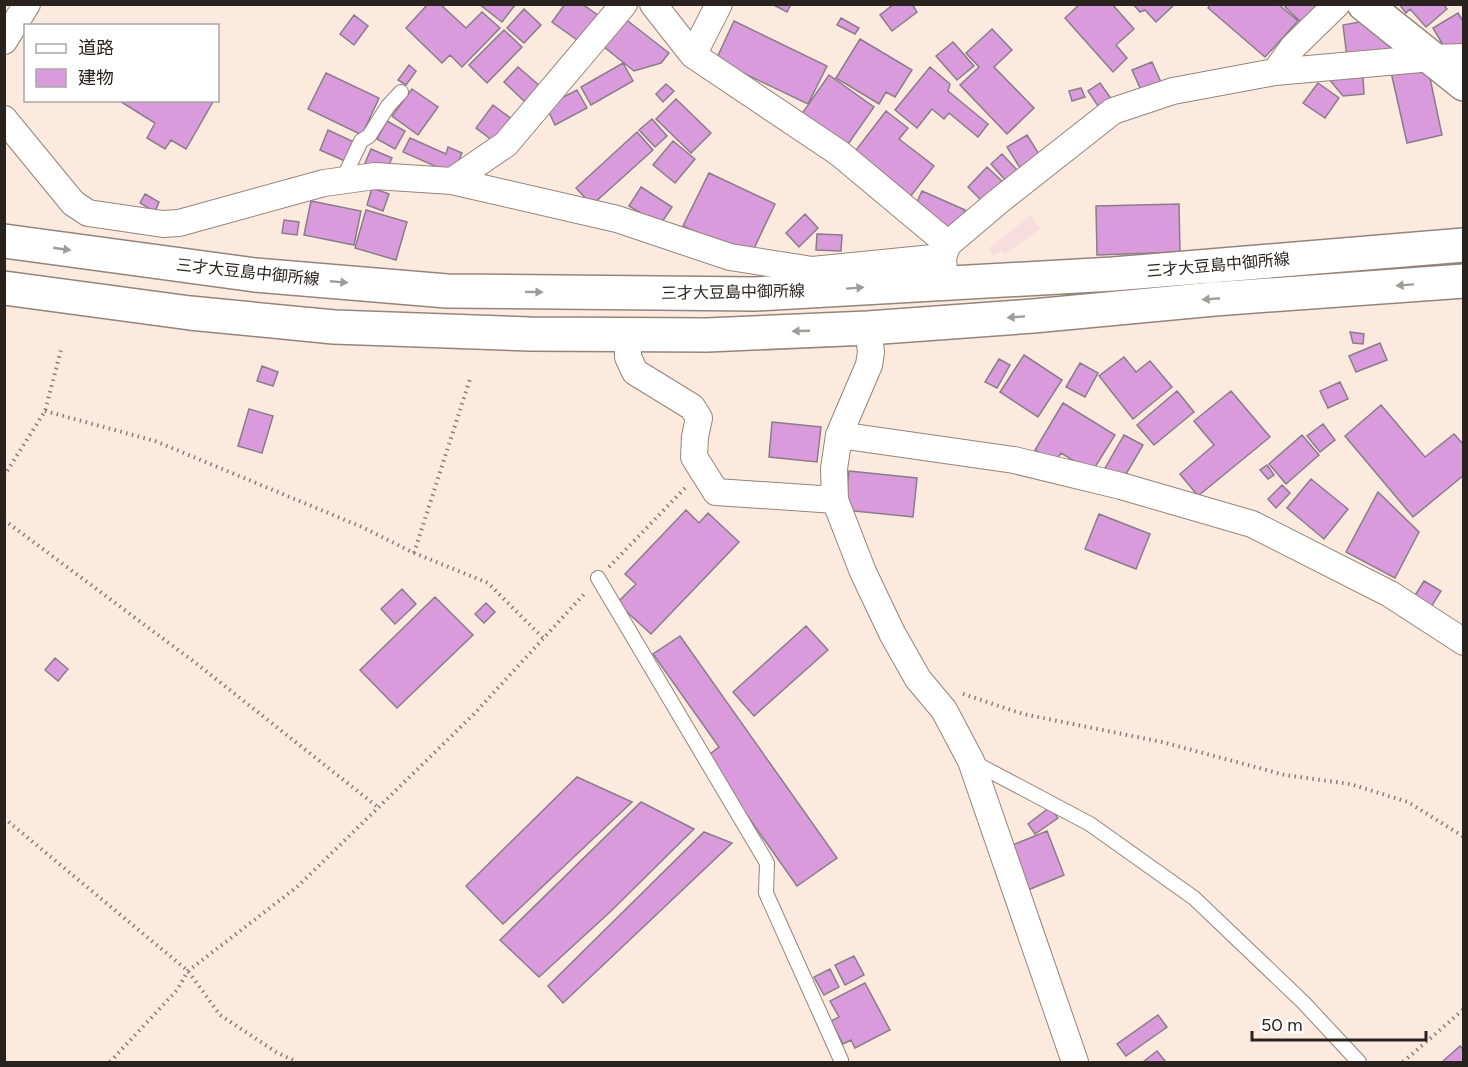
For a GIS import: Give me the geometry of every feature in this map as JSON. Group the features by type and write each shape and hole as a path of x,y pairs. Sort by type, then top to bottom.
{"main road":[{"path":"1364,4 1448,57 1464,84"},
{"name":"三才大豆島中御所線","path":"4,241 255,275 447,291 755,294 945,261 1113,274 1464,245"},
{"name":"三才大豆島中御所線","path":"4,288 190,313 334,327 530,334 707,335 868,328 1464,281"}],"street":[{"path":"4,41 27,4"},
{"path":"452,181 506,144 624,4"},
{"path":"653,4 693,55 839,153 945,261"},
{"path":"693,55 719,4"},
{"path":"1275,72 1293,47 1337,4"},
{"path":"4,119 73,203 88,213 163,224 179,223 324,183 375,176 452,181 617,219 730,257 812,270 945,261 1000,200 1113,111 1173,91 1275,72 1448,57"},
{"path":"868,328 871,352 869,365 840,435 834,469 835,500 863,572 892,633 918,679 944,710 971,761 1075,1062"},
{"path":"628,334 628,357 635,372 692,407 699,418 694,457 716,492 835,500"},
{"path":"840,435 1014,460 1121,486 1252,524 1390,594 1464,642"}],"lane":[{"path":"342,181 361,141 369,136 400,92"},
{"path":"598,578 767,863 766,893 841,1060"},
{"path":"971,761 1090,824 1194,898 1303,1002 1359,1062"}],"path":[{"path":"4,477 45,411 62,346"},
{"path":"414,553 470,379"},
{"path":"45,411 155,441 488,583 543,638"},
{"path":"110,1062 177,990 188,971 297,887 474,714 598,578 702,470"},
{"path":"4,520 197,664 379,808"},
{"path":"960,693 1023,714 1162,742 1286,775 1350,784 1408,802 1464,837"},
{"path":"4,818 188,971 220,1015 276,1052 297,1062"},
{"path":"1403,1062 1464,1009"}],"shaded area":[{"path":"1031,215 1040,229 1005,255 1001,251 994,256 989,248"}],"building":[{"path":"428,4 440,4 466,28 482,12 500,28 462,67 450,55 442,63 406,28"},
{"path":"479,4 515,4 515,5 502,22"},
{"path":"565,4 582,4 605,20 587,47 552,22"},
{"path":"772,4 791,4 787,12"},
{"path":"894,4 912,4 917,12 892,31 880,15"},
{"path":"1080,4 1112,4 1134,29 1116,45 1127,58 1113,72 1065,18"},
{"path":"1133,4 1175,4 1156,22 1145,10 1140,12"},
{"path":"1211,4 1278,4 1298,21 1265,57 1208,8"},
{"path":"1287,4 1324,4 1304,25 1285,7"},
{"path":"1399,4 1443,4 1447,9 1426,27 1410,9 1406,13"},
{"path":"524,9 541,25 524,43 507,28"},
{"path":"1458,13 1464,23 1464,50 1446,50 1433,28"},
{"path":"619,14 669,53 661,63 634,71 598,42"},
{"path":"354,15 368,26 354,45 340,34"},
{"path":"841,18 859,28 855,34 837,25"},
{"path":"734,21 827,66 808,104 716,60"},
{"path":"1365,21 1394,51 1347,57 1343,25"},
{"path":"992,29 1012,50 994,67 1034,108 1007,134 960,85 979,67 966,53"},
{"path":"504,30 522,47 487,83 469,65"},
{"path":"860,39 912,70 895,97 886,92 879,104 836,78"},
{"path":"953,42 974,66 957,80 936,56"},
{"path":"1152,62 1161,82 1141,90 1132,70"},
{"path":"623,63 633,81 591,105 581,87"},
{"path":"1427,64 1442,135 1407,143 1391,72"},
{"path":"409,65 416,71 406,85 398,80"},
{"path":"518,67 540,86 525,102 504,82"},
{"path":"930,67 950,84 948,91 988,124 978,137 949,113 944,119 932,109 917,128 895,110"},
{"path":"326,73 379,98 362,135 308,109"},
{"path":"829,75 874,107 846,147 801,115"},
{"path":"1363,76 1364,94 1343,96 1329,79"},
{"path":"1100,83 1112,100 1100,109 1088,91"},
{"path":"1318,83 1339,98 1325,118 1303,103"},
{"path":"666,84 674,91 663,102 656,94"},
{"path":"1081,88 1085,97 1072,101 1069,91"},
{"path":"412,89 438,107 418,135 392,116"},
{"path":"577,90 587,108 555,125 546,106"},
{"path":"676,99 711,133 691,153 656,119"},
{"path":"121,102 213,102 186,149 171,140 165,149 147,138 155,123"},
{"path":"493,105 513,120 496,143 476,128"},
{"path":"886,111 908,128 899,139 934,166 910,197 853,154"},
{"path":"652,119 667,136 655,147 639,130"},
{"path":"387,121 405,131 395,149 377,139"},
{"path":"328,130 354,142 345,161 320,150"},
{"path":"637,132 653,150 592,205 576,188"},
{"path":"1027,135 1042,159 1022,171 1007,147"},
{"path":"410,138 446,154 448,147 462,153 453,174 403,152"},
{"path":"673,141 695,159 675,183 653,165"},
{"path":"371,149 392,158 386,172 365,163"},
{"path":"1002,154 1017,170 1006,181 991,164"},
{"path":"987,167 1005,184 985,204 968,187"},
{"path":"709,173 775,204 750,257 683,226"},
{"path":"641,187 672,207 660,225 629,206"},
{"path":"372,188 389,194 383,211 367,205"},
{"path":"922,191 965,210 955,232 912,213"},
{"path":"145,194 159,202 155,212 140,203"},
{"path":"311,201 361,211 354,245 304,235"},
{"path":"1179,204 1180,252 1097,255 1096,206"},
{"path":"366,210 407,222 396,260 355,248"},
{"path":"805,214 818,228 799,247 786,233"},
{"path":"284,220 299,222 297,235 282,233"},
{"path":"817,234 842,235 841,251 816,250"},
{"path":"1350,332 1364,334 1363,344 1353,343"},
{"path":"1380,343 1387,360 1356,372 1349,356"},
{"path":"1024,355 1062,380 1038,417 1000,392"},
{"path":"1124,357 1136,372 1150,361 1172,387 1133,419 1099,376"},
{"path":"999,359 1010,365 997,388 985,382"},
{"path":"1080,363 1098,373 1085,397 1066,387"},
{"path":"262,366 278,372 273,386 257,381"},
{"path":"1340,382 1348,399 1328,408 1320,391"},
{"path":"1177,391 1194,412 1154,445 1137,425"},
{"path":"1231,391 1270,437 1198,496 1180,474 1214,445 1194,421"},
{"path":"1063,403 1115,435 1092,472 1061,453 1055,462 1035,450"},
{"path":"1381,405 1425,457 1454,434 1464,445 1464,475 1413,517 1345,436"},
{"path":"249,409 273,416 262,453 238,446"},
{"path":"772,422 821,427 817,462 769,457"},
{"path":"1323,424 1335,440 1320,452 1307,436"},
{"path":"1124,435 1143,445 1122,481 1104,470"},
{"path":"1302,435 1319,455 1286,484 1269,464"},
{"path":"1267,465 1274,475 1268,479 1260,470"},
{"path":"849,471 917,478 913,517 845,510"},
{"path":"1311,479 1348,509 1324,539 1287,508"},
{"path":"1282,485 1290,493 1276,508 1268,499"},
{"path":"1378,492 1419,532 1395,578 1346,552"},
{"path":"686,510 699,523 708,513 739,542 651,634 617,603 636,584 625,574"},
{"path":"1099,514 1150,534 1136,569 1085,549"},
{"path":"1424,581 1441,591 1431,607 1414,597"},
{"path":"402,589 416,604 395,624 381,609"},
{"path":"435,597 473,635 397,708 360,670"},
{"path":"486,603 495,612 484,623 475,614"},
{"path":"806,626 828,650 754,716 733,692"},
{"path":"680,636 837,858 797,886 706,757 719,747 653,654"},
{"path":"55,658 68,669 58,681 45,670"},
{"path":"577,777 632,802 503,924 466,886"},
{"path":"641,802 694,829 610,912 539,977 500,940"},
{"path":"1050,807 1058,818 1035,834 1028,824"},
{"path":"1047,831 1064,875 1028,890 1010,846"},
{"path":"704,832 732,843 563,1003 548,986"},
{"path":"854,956 864,975 845,985 835,965"},
{"path":"830,969 839,987 824,995 814,977"},
{"path":"865,983 890,1030 855,1048 851,1040 843,1044 831,1021 839,1017 830,1001"},
{"path":"1158,1015 1167,1027 1126,1056 1117,1044"},
{"path":"1460,1046 1464,1050 1464,1062 1442,1062"},
{"path":"1157,1051 1166,1062 1143,1062"}]}
